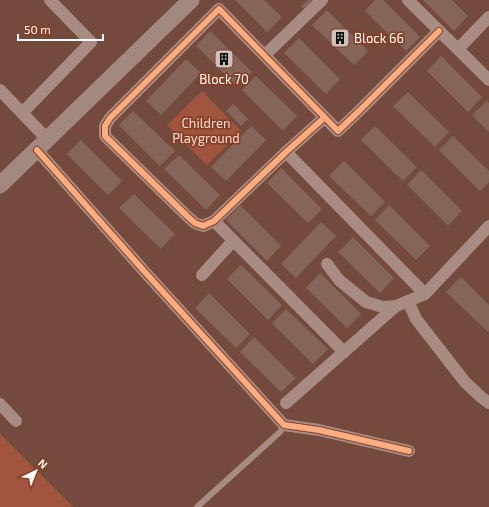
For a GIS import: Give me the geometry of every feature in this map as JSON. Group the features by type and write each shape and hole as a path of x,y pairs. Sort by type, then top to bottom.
{"street":[{"path":"22,113 91,42 50,0"},
{"path":"0,185 191,0"},
{"path":"265,55 322,0"},
{"path":"408,0 489,80"},
{"path":"324,118 214,221 203,226 195,223 187,216 106,136 105,126 110,118 219,9 338,131 439,31"},
{"path":"458,49 489,17"},
{"path":"0,90 22,113 42,145 144,271 284,425 319,430 409,451"},
{"path":"286,152 425,294"},
{"path":"214,221 344,352"},
{"path":"327,264 339,280 366,302 383,307 396,306 425,294 489,226"},
{"path":"202,275 233,241"},
{"path":"408,301 416,319 465,382 489,403"},
{"path":"286,403 396,306"},
{"path":"0,404 16,421"}],"lane":[{"path":"197,507 280,432 284,425"}],"green space":[{"name":"Children Playground","path":"202,91 241,131 207,165 167,125"},
{"path":"0,434 73,507 0,507"}],"building":[{"path":"235,0 264,0 282,17 267,32"},
{"path":"308,0 317,0 306,11 301,6"},
{"path":"375,0 383,0 420,37 406,51 365,11"},
{"path":"423,0 452,0 468,16 454,31"},
{"name":"Block 66","path":"327,10 368,51 354,65 312,25"},
{"name":"Block 70","path":"210,31 252,72 237,86 196,46"},
{"path":"299,38 340,79 326,94 284,53"},
{"path":"441,56 482,97 468,112 427,71"},
{"path":"186,59 201,73 161,115 146,101"},
{"path":"256,76 297,116 283,131 242,90"},
{"path":"408,92 449,132 435,147 393,106"},
{"path":"487,101 489,103 489,132 472,115"},
{"path":"233,104 248,119 241,126 226,111"},
{"path":"133,111 175,151 160,166 119,125"},
{"path":"251,126 266,140 226,181 211,167"},
{"path":"375,126 417,167 403,181 361,140"},
{"path":"453,136 489,171 489,182 480,191 439,150"},
{"path":"81,140 122,181 108,195 67,154"},
{"path":"179,155 220,195 206,210 164,169"},
{"path":"344,161 385,202 371,216 329,176"},
{"path":"281,168 322,209 308,223 267,183"},
{"path":"421,170 462,211 448,226 407,185"},
{"path":"134,194 175,234 161,249 119,208"},
{"path":"240,205 281,246 267,261 226,220"},
{"path":"389,205 430,246 416,260 375,220"},
{"path":"321,222 336,236 296,278 281,264"},
{"path":"353,237 394,278 380,293 338,252"},
{"path":"241,265 282,305 268,320 227,279"},
{"path":"320,273 361,314 347,328 306,288"},
{"path":"461,277 489,305 488,332 446,292"},
{"path":"209,293 250,334 236,348 195,308"},
{"path":"286,309 328,349 313,364 272,323"},
{"path":"254,337 296,378 281,392 240,352"}],"cycle path":[{"path":"324,118 214,221 203,226 195,223 187,216 105,136 105,126 110,118 219,9 338,131 439,31"},
{"path":"37,150 144,271 284,425 319,430 409,451"}],"place":[{"name":"Block 66","path":"340,38"},
{"name":"Block 70","path":"224,59"}]}
